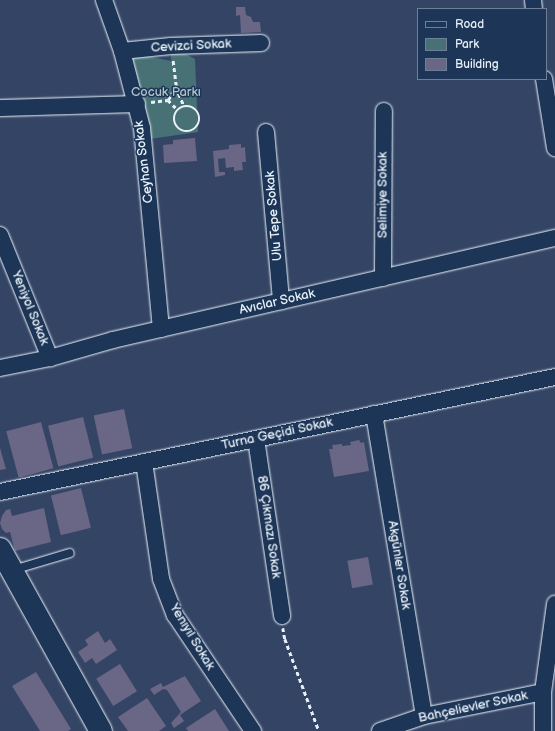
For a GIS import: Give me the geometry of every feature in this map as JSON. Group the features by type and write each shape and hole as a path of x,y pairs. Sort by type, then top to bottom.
{"street":[{"name":"Ceyhan Sokak","path":"104,0 122,51 142,128 161,329"},
{"name":"Cevizci Sokak","path":"122,51 171,46 261,42"},
{"path":"544,80 554,143"},
{"path":"0,108 137,104"},
{"name":"Selimiye Sokak","path":"383,278 384,111"},
{"name":"Ulu Tepe Sokak","path":"266,132 281,301"},
{"name":"Yeniyol Sokak","path":"0,235 50,358"},
{"name":"Avıclar Sokak","path":"0,368 50,358 114,340 555,238"},
{"name":"Turna Geçidi Sokak","path":"0,492 555,377"},
{"name":"Akgünler Sokak","path":"374,414 424,716"},
{"name":"86 Çıkmazı Sokak","path":"256,439 282,616"},
{"name":"Yenıyıl Sokak","path":"144,462 161,579 176,615 253,731"},
{"path":"0,549 101,731"},
{"path":"543,731 543,692 555,604"},
{"name":"Bahçelievler Sokak","path":"380,731 424,716 543,692"}],"lane":[{"path":"12,570 70,553"}],"path":[{"path":"171,46 176,86 184,106"},
{"path":"168,100 176,86"},
{"path":"137,104 168,100"},
{"path":"168,100 178,110"},
{"path":"184,106 194,107 200,114 199,126 190,132 180,129 175,121 178,110 184,106"},
{"path":"282,616 285,639 319,731"}],"green space":[{"name":"Cocuk Parkı","path":"171,46 195,59 198,132 143,140 122,51 171,61"}],"building":[{"path":"236,7 245,7 246,15 251,17 253,22 260,22 261,32 241,33 240,15 236,16"},
{"path":"195,138 197,161 164,163 163,145 173,144 173,140"},
{"path":"241,144 241,148 245,147 246,162 242,162 243,170 234,171 234,167 226,168 225,158 218,159 219,172 225,172 225,175 215,177 213,151 229,149 229,145"},
{"path":"124,409 132,448 102,455 94,415"},
{"path":"83,417 93,458 58,466 48,426"},
{"path":"41,422 53,468 19,478 6,431"},
{"path":"359,440 361,443 364,442 369,471 334,477 329,449 333,449 332,445 351,445 350,442"},
{"path":"0,448 6,469 0,470"},
{"path":"81,488 91,528 61,535 51,495"},
{"path":"44,508 51,542 15,551 10,532 6,533 2,529 0,523 6,510 10,509 12,516"},
{"path":"368,557 373,585 352,588 347,561"},
{"path":"98,631 105,643 110,639 117,650 96,664 92,658 85,663 78,652 88,645 85,640"},
{"path":"120,664 137,691 113,706 96,679"},
{"path":"36,672 71,729 68,731 40,731 12,686"},
{"path":"185,676 201,701 180,715 184,721 174,728 171,723 181,712 167,690 163,689 154,695 150,689 161,683 163,687"},
{"path":"147,698 166,726 159,731 128,731 118,717"},
{"path":"215,709 229,731 188,731 186,728"}]}
